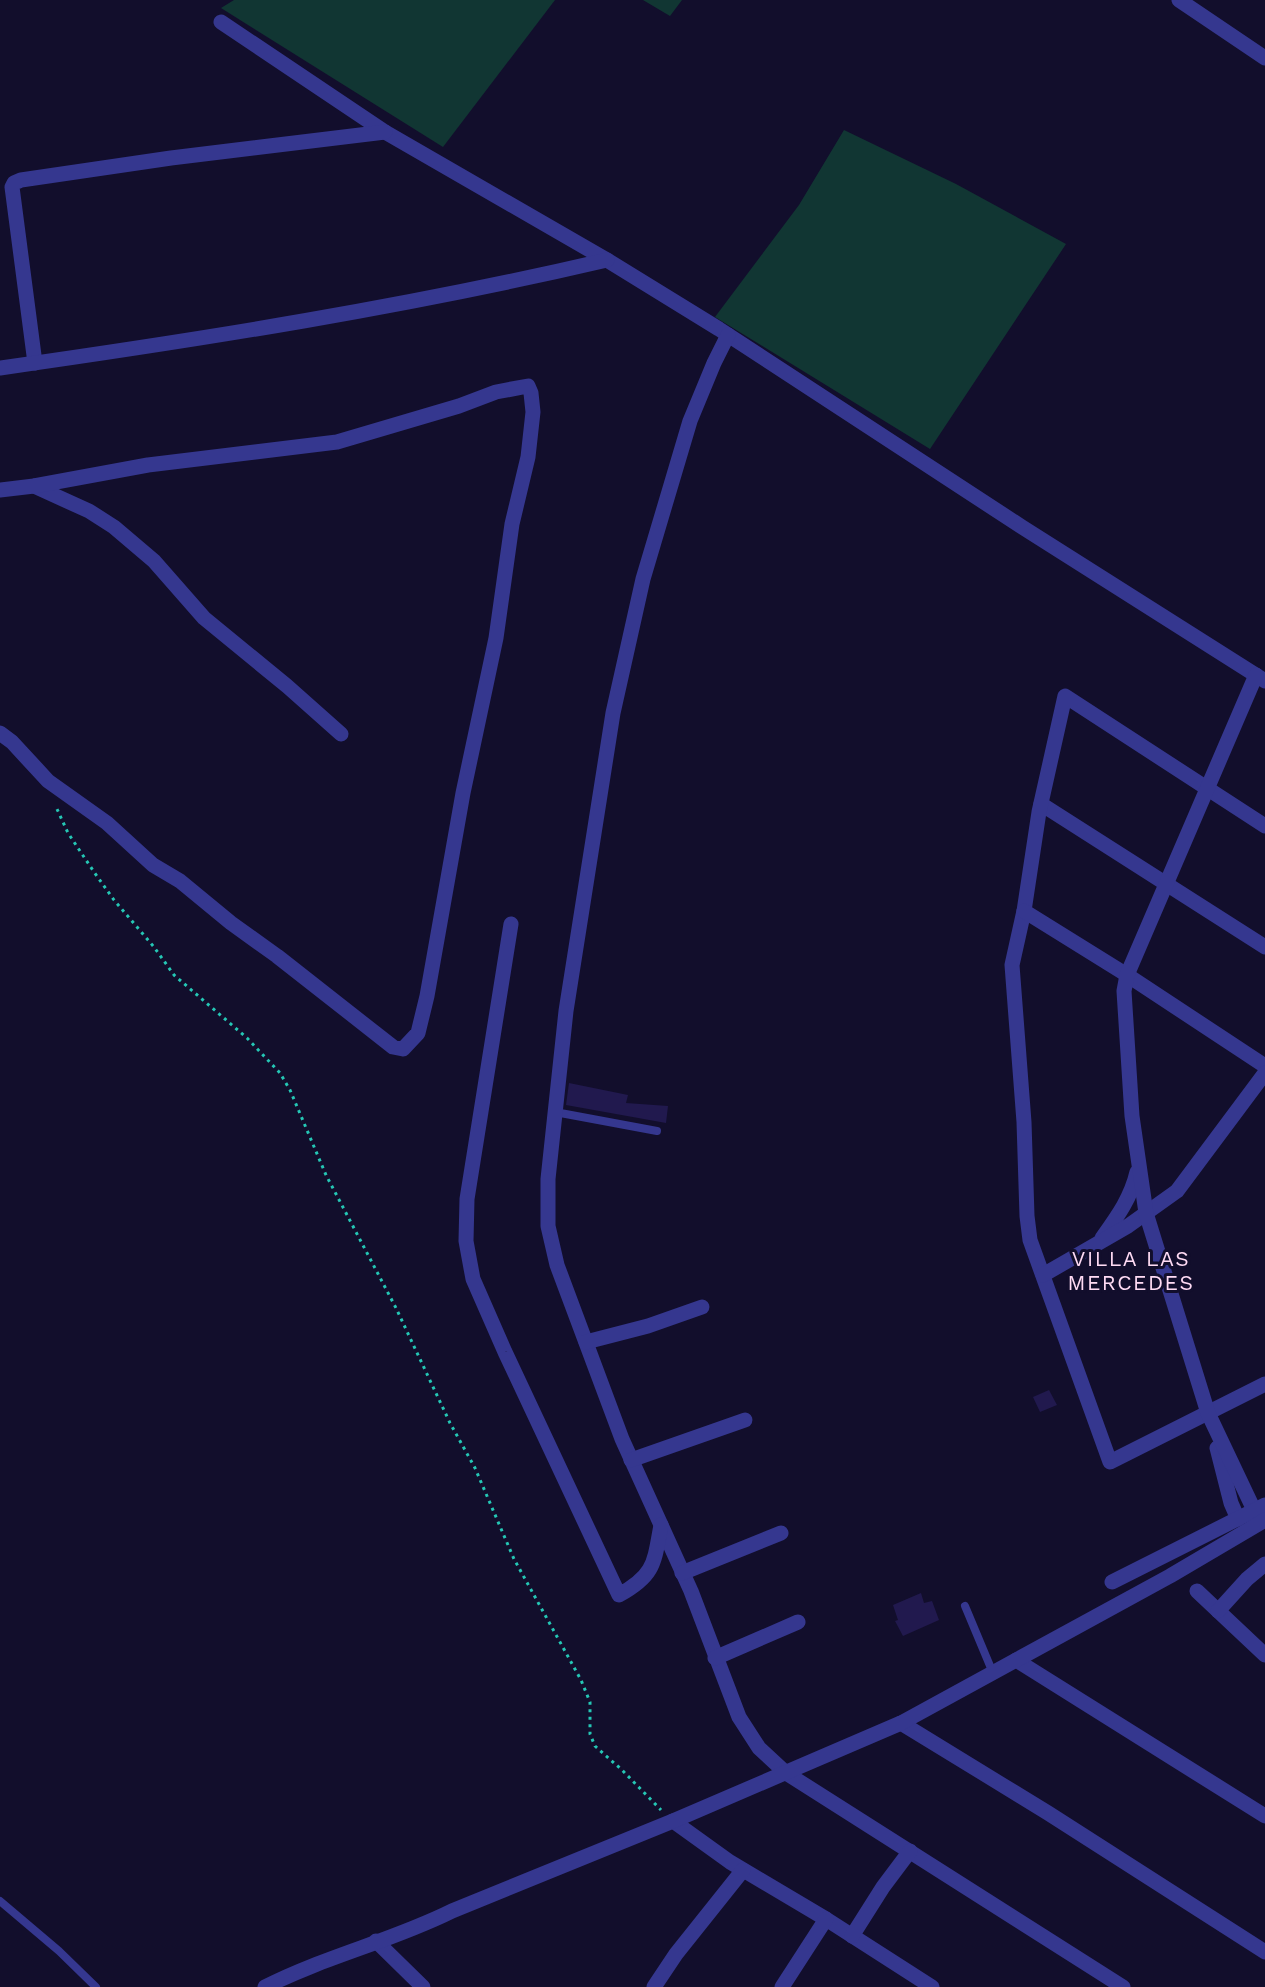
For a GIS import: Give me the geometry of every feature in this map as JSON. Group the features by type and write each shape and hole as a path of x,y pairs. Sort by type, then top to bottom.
{"street":[{"path":"1179,0 1265,58"},
{"path":"220,22 385,132 607,260 728,335 1022,527 1260,678 1207,789 1127,975 1124,991 1132,1116 1146,1213 1208,1413 1231,1503 1238,1519"},
{"path":"35,363 12,187 14,183 21,180 171,158 385,132"},
{"path":"0,368 342,316 438,298 607,260"},
{"path":"728,335 690,422 643,579 618,691 567,1000 555,1112 548,1179 549,1226 557,1266 632,1460 682,1573 739,1717 759,1748 786,1773 1123,1987"},
{"path":"0,490 148,465 337,442 459,406 496,392 528,386 531,393 533,412 528,457 512,524 496,638 463,793 427,996 418,1033 402,1049 393,1047 231,923 180,880 153,865 107,824 48,781 12,742 0,733"},
{"path":"34,486 104,519 130,540 154,561 204,618 341,734"},
{"path":"1265,826 1065,696 1041,804 1024,911 1012,965 1024,1122 1026,1216 1030,1240 1110,1462 1265,1384"},
{"path":"1041,804 1265,947"},
{"path":"1024,911 1127,975 1265,1066"},
{"path":"511,924 467,1199 466,1241 473,1279 619,1595 644,1579 649,1571 661,1525"},
{"path":"1043,1275 1096,1245 1177,1191 1265,1073"},
{"path":"1096,1245 1119,1215 1133,1189 1139,1166"},
{"path":"586,1342 648,1326 702,1307"},
{"path":"1208,1413 1261,1512"},
{"path":"632,1460 745,1420"},
{"path":"1112,1582 1238,1519 1261,1512"},
{"path":"266,1987 296,1971 421,1926 452,1911 673,1821 901,1724 1170,1576 1261,1512"},
{"path":"682,1573 781,1533"},
{"path":"1218,1611 1265,1564"},
{"path":"1197,1591 1265,1655"},
{"path":"715,1658 798,1622"},
{"path":"1016,1660 1265,1816"},
{"path":"901,1724 1048,1813 1265,1952"},
{"path":"673,1821 743,1870 852,1935 912,1982 932,1987"},
{"path":"852,1935 910,1851"},
{"path":"654,1987 676,1954 743,1870"},
{"path":"782,1987 826,1919"},
{"path":"376,1941 423,1987"}],"lane":[{"path":"555,1112 657,1131"},
{"path":"965,1606 993,1673"},
{"path":"0,1901 59,1951 96,1987"}],"path":[{"path":"48,781 68,833 114,900 133,920 174,975 247,1038 280,1073 291,1090 326,1175 396,1308 450,1423 474,1468 513,1559 581,1680 590,1702 590,1734 595,1746 673,1821"}],"green space":[{"path":"234,0 555,0 443,147 221,8"},
{"path":"643,0 682,0 670,16"},
{"path":"844,130 956,184 1066,244 930,449 715,317 799,205"}],"building":[{"path":"569,1083 628,1095 626,1103 668,1106 666,1123 566,1105"},
{"path":"1049,1390 1057,1405 1040,1412 1033,1397"},
{"path":"921,1593 924,1603 932,1601 939,1620 903,1636 895,1621 898,1620 893,1605"}],"district":[{"name":"VILLA LAS MERCEDES","path":"1131,1271"}]}
